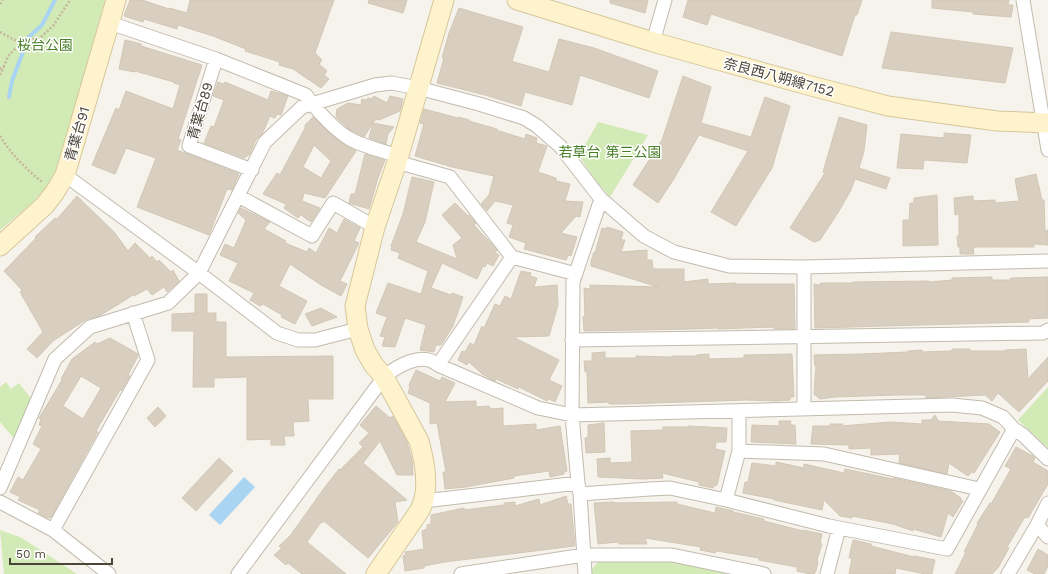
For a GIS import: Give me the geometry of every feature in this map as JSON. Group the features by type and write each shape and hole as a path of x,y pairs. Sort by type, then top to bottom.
{"street":[{"name":"青葉台91","path":"0,246 45,206 65,175 116,0"},
{"path":"376,574 420,510 424,501 425,476 419,441 384,377 365,350 358,330 355,306 374,227 397,162 444,0"},
{"name":"奈良西八朔線7152","path":"517,0 653,42 888,106 997,121 1046,123"},
{"path":"653,42 665,0"},
{"path":"1023,0 1046,123 1048,150"},
{"path":"110,23 216,59 306,95 312,104 334,126 351,140 392,154 397,162 450,177 512,257 576,274"},
{"name":"青葉台89","path":"216,59 189,146 252,170"},
{"path":"0,488 54,359 90,328 168,303 200,273 265,142 302,107 375,85 392,83 418,88 479,104 524,118 537,126 560,146 601,199 644,236 674,252 729,266 804,267 1048,261"},
{"path":"65,175 200,273 277,333 298,340 315,340 358,330"},
{"path":"238,196 312,236 333,203 374,227"},
{"path":"585,574 572,415 573,282 601,199"},
{"path":"438,365 512,257"},
{"path":"804,267 804,408"},
{"path":"53,530 148,360 133,313"},
{"path":"572,340 1043,333 1048,330"},
{"path":"238,574 384,377 395,368 409,362 423,360 435,362 438,365 538,408 572,415 952,405 982,408 1003,417 1014,429 1023,435 1048,459"},
{"path":"726,500 739,451 739,411"},
{"path":"424,501 579,489 670,488 726,500 839,528 947,549 979,489 1014,429"},
{"path":"739,451 824,454 979,489"},
{"path":"0,502 53,530 109,574"},
{"path":"1008,574 1037,525 1048,502"},
{"path":"1037,525 1048,537"},
{"path":"827,574 839,528"},
{"path":"461,574 584,555 678,555 764,574"}],"path":[{"path":"0,4 3,0"},
{"path":"0,75 8,56 16,48 30,47 53,26 70,0"},
{"path":"0,32 20,43 42,36"},
{"path":"0,69 4,66"},
{"path":"0,136 7,147 29,172 55,192"}],"green space":[{"name":"桜台公園","path":"0,0 105,0 62,157 51,183 31,204 0,230"},
{"name":"若草台 第三公園","path":"598,122 648,135 610,197 597,182 579,156"},
{"path":"6,382 11,389 19,383 33,401 16,441 0,422 0,387"},
{"path":"1048,387 1048,448 1018,420"},
{"path":"0,530 22,538 77,574 4,574"},
{"path":"640,558 731,567 729,574 591,574 591,570 599,561"}],"water":[{"path":"244,477 255,487 220,525 209,515"}],"building":[{"path":"130,0 142,0 187,13 190,0 334,0 315,53 322,60 319,64 327,71 324,75 329,79 321,88 293,69 279,65 280,62 245,51 246,49 213,36 178,25 177,29 144,19 143,22 124,16"},
{"path":"369,0 407,0 403,13 368,3"},
{"path":"610,0 648,0 645,13 610,3"},
{"path":"688,0 862,0 857,15 855,15 842,56 711,14 707,25 683,17"},
{"path":"932,0 1009,0 1008,5 1013,5 1011,17 973,14 973,12 932,8"},
{"path":"459,8 523,27 512,61 514,62 549,72 559,39 594,48 658,71 649,98 580,75 572,105 525,92 521,106 437,83 449,33"},
{"path":"891,32 1013,48 1005,83 882,68"},
{"path":"125,40 202,65 178,139 181,140 177,150 239,174 232,190 227,189 209,235 137,207 156,158 126,148 115,174 92,165 116,108 119,110 126,91 173,109 180,85 135,71 119,69"},
{"path":"683,76 711,87 701,123 751,137 765,97 790,106 772,168 736,226 711,212 748,151 699,135 658,203 633,185 662,140"},
{"path":"218,82 223,84 225,82 268,100 271,91 288,96 281,115 277,114 275,118 270,116 262,134 256,140 250,154 244,158 204,143 211,126 214,127 224,100 213,96"},
{"path":"374,96 387,103 390,96 403,99 400,111 379,120 376,119 371,123 373,123 364,137 349,129 336,117 337,109 348,103 361,105 362,99 371,99"},
{"path":"424,109 459,117 525,139 526,134 537,138 536,143 547,146 538,172 556,178 556,181 570,184 565,201 583,202 580,217 576,216 561,233 577,237 571,256 568,255 566,260 524,249 526,243 509,237 513,225 507,223 513,205 495,201 487,211 481,204 489,195 494,176 452,167 415,156 424,124 420,123"},
{"path":"313,117 334,137 356,151 325,198 304,193 302,201 320,208 311,222 301,215 298,218 284,208 286,204 263,194 277,173 280,175 305,128 305,125","holes":["314,145 331,161 321,178 303,167"]},
{"path":"839,117 867,125 864,151 859,168 890,178 886,189 855,179 851,190 839,211 820,240 814,242 790,228 825,173 823,172"},
{"path":"373,123 394,127 388,134 386,144 369,138"},
{"path":"944,133 971,135 967,163 924,160 923,169 897,168 901,134 944,138"},
{"path":"365,154 385,160 369,209 349,203 351,194 355,194"},
{"path":"1036,174 1042,200 1044,200 1045,231 1048,230 1048,245 1034,244 1034,247 973,247 974,254 960,254 957,236 959,236 959,214 955,215 954,198 973,196 973,201 995,200 995,203 1019,201 1015,179"},
{"path":"412,177 434,182 425,222 416,242 457,259 453,245 462,238 442,215 455,203 476,223 474,225 497,250 495,253 499,255 493,266 487,263 485,267 483,266 477,279 442,263 431,288 451,295 452,293 463,297 453,326 441,345 436,345 434,352 420,350 426,325 405,318 395,347 382,346 385,337 380,336 387,317 376,313 388,283 421,294 428,271 398,258 400,253 391,250 391,246 403,214"},
{"path":"937,195 938,245 903,246 903,220 909,220 910,203 914,203 914,198"},
{"path":"77,196 114,232 128,251 135,243 150,258 152,256 157,262 159,260 171,272 173,270 179,281 167,292 164,287 152,295 147,289 134,296 133,295 99,316 87,319 53,341 37,358 27,349 43,332 20,292 22,290 4,271 36,238 35,237 55,218 57,219"},
{"path":"241,208 270,222 264,229 286,241 285,243 307,252 309,248 316,253 329,228 337,233 344,219 360,228 354,241 359,243 340,281 347,284 341,296 321,285 290,264 279,286 307,301 295,324 281,317 282,315 263,304 260,306 250,300 254,293 229,281 238,263 220,255 225,244 234,248 246,220 238,213"},
{"path":"607,227 623,232 621,240 625,240 621,252 647,250 647,260 652,260 653,269 684,269 684,282 708,279 708,284 794,284 795,329 774,329 774,327 584,331 584,288 590,289 590,285 658,287 591,266 591,261 594,252 595,253 602,228 606,229"},
{"path":"521,271 531,273 530,276 537,278 534,287 557,285 558,305 549,336 513,337 559,360 549,380 562,386 555,402 549,399 547,401 519,387 518,389 496,379 495,381 482,374 469,362 467,365 458,360 462,351 465,352 470,343 474,345 482,326 484,328 495,304 500,306 505,296 511,299"},
{"path":"992,277 992,280 1010,280 1011,278 1048,277 1048,318 1029,319 1029,322 815,328 814,284 819,285 821,283 853,282 930,282 952,280 952,278"},
{"path":"195,294 207,294 207,313 216,313 216,322 226,322 226,357 333,356 333,399 308,399 309,421 293,422 294,436 284,436 285,445 271,445 271,439 247,440 247,377 214,378 214,387 193,387 194,331 172,331 172,314 195,313"},
{"path":"321,308 337,317 312,326 305,314"},
{"path":"110,338 138,354 138,356 128,375 130,376 96,431 98,432 51,517 48,518 38,513 40,510 18,500 20,497 10,492 18,477 23,480 41,449 33,444 42,426 39,425 41,419 39,418 62,380 61,379 72,359 95,342 97,344","holes":["81,376 101,388 83,419 63,406"]},
{"path":"952,349 970,349 970,351 1005,351 1026,349 1028,379 1048,357 1048,381 1019,412 998,393 992,401 985,395 926,398 926,395 897,395 835,397 820,399 814,394 816,366 814,355 908,352 922,350 922,352 952,351"},
{"path":"605,352 605,358 636,358 636,356 697,356 709,354 709,359 744,358 744,355 792,354 794,397 790,397 790,400 776,401 746,400 624,404 609,404 609,402 588,403 587,372 585,372 584,361 592,361 592,353"},
{"path":"416,370 440,381 442,377 455,383 445,402 476,401 476,407 489,406 491,409 503,408 503,426 536,424 536,430 560,426 567,471 564,472 564,474 550,477 549,471 514,476 514,478 466,487 445,489 443,472 446,472 437,423 430,424 430,403 408,393 410,387 409,385"},
{"path":"376,406 390,418 393,416 407,442 412,460 413,475 397,475 380,441 363,463 407,500 395,502 398,522 368,558 324,521 322,523 321,522 307,542 346,574 302,574 288,563 286,565 274,555 282,548 279,546 290,536 339,469 340,470 363,447 359,443 369,433 360,425"},
{"path":"158,407 166,416 155,427 147,418"},
{"path":"935,415 938,421 989,424 1000,432 974,473 972,472 968,476 949,463 947,474 899,463 900,454 871,455 871,448 849,449 849,445 811,444 813,426 843,424 842,426 890,422 922,424 922,420 931,420"},
{"path":"779,421 791,421 790,425 795,425 796,444 751,442 752,425 779,426"},
{"path":"604,423 605,452 586,453 585,438 588,437 588,425"},
{"path":"688,426 727,428 726,442 716,442 715,449 725,451 717,485 713,488 699,485 699,482 662,473 663,478 643,479 598,477 597,459 610,458 610,463 632,462 631,431 663,430 663,427"},
{"path":"1016,447 1033,456 1035,458 1033,462 1048,471 1048,484 1028,518 1025,517 1007,547 1009,548 998,568 992,574 955,574 966,552 964,552 978,524 977,523 990,503 991,504 1011,469 1005,466"},
{"path":"219,458 233,471 196,511 182,498"},
{"path":"776,462 804,468 804,464 844,473 845,469 893,478 951,491 963,501 953,517 948,513 941,537 913,529 913,531 893,524 852,516 852,518 840,516 824,500 822,510 743,493 745,482 748,482 752,463 776,466"},
{"path":"566,496 568,504 571,504 575,546 445,562 424,566 424,568 405,571 403,556 406,555 405,552 424,549 422,531 427,529 427,525 431,524 431,515 464,508 464,510 504,505 504,503 515,502 515,506 539,499 540,505"},
{"path":"677,502 677,504 715,513 716,507 803,531 822,534 820,543 822,544 817,560 816,571 814,574 810,574 797,571 797,567 759,560 759,558 717,551 715,553 700,550 701,547 645,538 647,544 619,544 618,542 598,544 594,503"},
{"path":"853,540 914,557 935,560 932,574 896,568 895,574 849,574 852,558 849,558"},
{"path":"1038,549 1048,555 1048,566 1044,574 1035,574 1027,570"}],"waterway":[{"path":"26,45 29,37 42,25 55,0"},
{"path":"9,97 12,81 24,49"}]}
